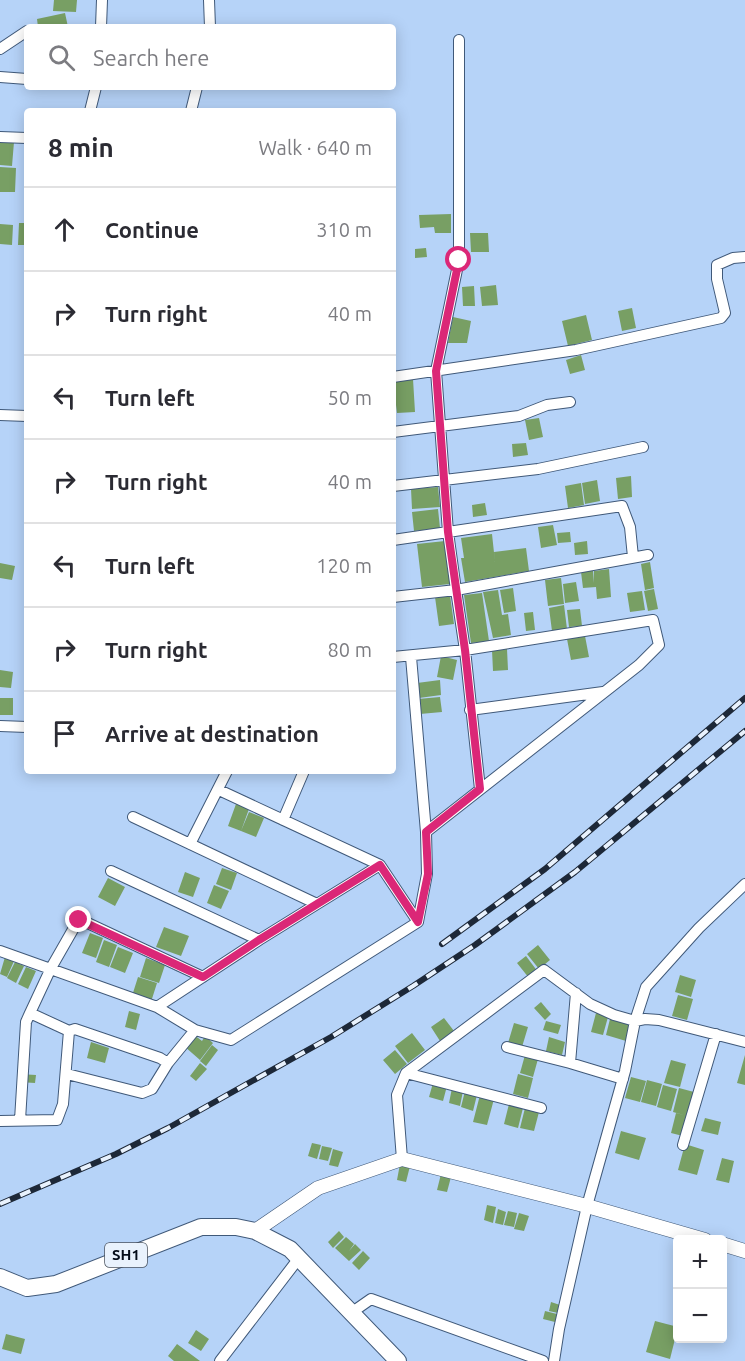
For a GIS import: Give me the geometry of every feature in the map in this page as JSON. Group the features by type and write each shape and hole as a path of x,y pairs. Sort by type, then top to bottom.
{"main road":[{"name":"SH1","path":"0,1277 27,1288 56,1284 201,1227 236,1227 255,1231 290,1249 398,1361"}],"street":[{"path":"101,24 102,0"},
{"path":"209,0 210,24"},
{"path":"0,49 24,33"},
{"path":"459,40 459,260 436,371 448,532 465,650 480,789"},
{"path":"0,77 24,79"},
{"path":"91,108 95,90"},
{"path":"192,108 196,90"},
{"path":"0,137 24,138"},
{"path":"396,377 576,351 721,318 725,313 717,279 717,265 733,258 745,257"},
{"path":"396,432 519,416 547,405 570,402"},
{"path":"0,416 24,416"},
{"path":"396,486 538,469 643,447"},
{"path":"396,540 622,506 630,527 633,557"},
{"path":"396,597 456,590 648,555"},
{"path":"396,657 465,650 653,620 659,645 639,665 426,832"},
{"path":"0,951 158,1007 195,1030 231,1040 418,922 428,874 411,657"},
{"path":"470,710 605,692"},
{"path":"0,726 24,727"},
{"path":"190,844 226,774"},
{"path":"284,820 303,774"},
{"path":"219,790 380,865 418,922"},
{"path":"133,817 316,904"},
{"path":"158,1007 259,940 380,865"},
{"path":"111,871 259,940"},
{"path":"554,1361 559,1329 588,1206 646,987 699,928 745,884"},
{"path":"20,1120 26,1022 51,968 79,920 203,977"},
{"path":"402,1158 397,1095 406,1072 544,970 601,1010 636,1021 659,1020 745,1042"},
{"path":"570,1063 576,993"},
{"path":"30,1013 69,1031 75,1029 160,1058 168,1063"},
{"path":"67,1074 142,1093 152,1089 168,1063 195,1030"},
{"path":"0,1120 57,1119 63,1104 69,1031"},
{"path":"683,1145 716,1034"},
{"path":"507,1047 623,1079"},
{"path":"406,1072 541,1108"},
{"path":"255,1231 318,1188 402,1158 691,1235"},
{"path":"727,1246 745,1251"},
{"path":"220,1361 299,1258"},
{"path":"351,1313 371,1299 543,1361"}],"building":[{"path":"54,0 77,0 76,12 53,11"},
{"path":"65,13 67,24 38,24 37,19"},
{"path":"0,141 14,142 12,166 0,165"},
{"path":"0,167 16,168 15,192 0,192"},
{"path":"451,214 451,233 435,233 434,227 420,228 419,215"},
{"path":"19,223 24,223 24,245 18,245"},
{"path":"0,224 13,225 12,245 0,244"},
{"path":"470,233 488,233 489,252 471,252"},
{"path":"426,248 427,257 415,258 415,249"},
{"path":"496,285 498,305 482,306 480,287"},
{"path":"474,286 475,306 463,306 462,287"},
{"path":"632,308 636,328 622,331 618,311"},
{"path":"586,315 592,340 568,346 562,321"},
{"path":"453,317 471,321 467,343 448,343"},
{"path":"581,355 585,370 570,374 566,360"},
{"path":"413,379 415,412 397,413 396,381"},
{"path":"539,418 543,437 529,440 525,420"},
{"path":"526,443 528,455 513,457 512,444"},
{"path":"631,476 632,497 618,499 616,478"},
{"path":"597,480 600,501 585,504 582,483"},
{"path":"581,483 584,505 568,508 565,486"},
{"path":"438,487 440,507 412,509 411,489"},
{"path":"485,503 487,515 473,517 472,505"},
{"path":"438,509 440,528 414,531 412,512"},
{"path":"553,525 557,545 541,548 538,527"},
{"path":"570,532 571,542 558,543 557,533"},
{"path":"492,534 495,562 494,552 526,548 529,571 465,582 461,558 464,558 461,538"},
{"path":"445,541 450,584 422,587 417,544"},
{"path":"587,541 588,554 575,555 574,543"},
{"path":"650,562 654,588 645,590 641,564"},
{"path":"0,563 15,566 12,580 0,578"},
{"path":"609,569 611,597 597,599 596,587 583,588 581,572 593,570 594,583 594,571"},
{"path":"561,578 564,604 548,606 545,580"},
{"path":"576,582 579,601 565,603 563,584"},
{"path":"513,588 516,611 504,613 500,590"},
{"path":"654,589 658,609 648,611 644,591"},
{"path":"498,590 502,615 508,614 511,635 493,638 483,592"},
{"path":"642,591 645,610 630,612 627,593"},
{"path":"482,593 489,641 471,643 464,595"},
{"path":"450,595 454,624 439,626 435,597"},
{"path":"564,605 567,629 552,631 549,608"},
{"path":"580,609 582,626 569,627 567,610"},
{"path":"533,612 535,630 526,631 524,613"},
{"path":"585,636 589,657 571,660 567,639"},
{"path":"507,649 508,670 493,671 492,650"},
{"path":"441,656 457,660 453,680 437,677"},
{"path":"0,670 13,672 11,688 0,687"},
{"path":"440,680 441,695 419,698 417,683"},
{"path":"440,697 442,712 420,714 418,699"},
{"path":"0,698 13,698 13,715 0,715"},
{"path":"236,804 249,809 241,831 228,826"},
{"path":"249,812 264,818 256,837 241,831"},
{"path":"222,868 237,873 231,890 216,884"},
{"path":"185,872 200,878 193,897 178,892"},
{"path":"108,878 125,887 115,906 98,897"},
{"path":"214,885 229,891 221,909 207,903"},
{"path":"164,927 189,936 181,956 156,947"},
{"path":"90,933 103,938 96,958 82,953"},
{"path":"104,940 117,945 109,967 96,962"},
{"path":"538,945 550,960 539,969 527,954"},
{"path":"118,947 133,953 125,973 110,967"},
{"path":"526,956 538,972 529,978 517,963"},
{"path":"5,957 14,961 7,977 0,974"},
{"path":"146,958 165,965 159,983 140,977"},
{"path":"15,962 24,966 16,983 7,978"},
{"path":"26,967 36,971 28,989 18,984"},
{"path":"680,975 696,980 691,997 675,992"},
{"path":"138,977 157,983 151,1002 132,996"},
{"path":"678,995 693,999 687,1020 672,1016"},
{"path":"541,1002 551,1014 545,1020 534,1008"},
{"path":"129,1011 140,1014 136,1030 125,1027"},
{"path":"596,1013 608,1017 603,1035 591,1032"},
{"path":"444,1018 454,1031 440,1041 431,1027"},
{"path":"610,1019 630,1024 626,1041 606,1035"},
{"path":"546,1021 561,1025 558,1034 543,1030"},
{"path":"514,1023 528,1027 522,1047 508,1043"},
{"path":"412,1033 425,1050 408,1063 395,1046"},
{"path":"193,1034 202,1041 205,1036 213,1043 200,1060 184,1046"},
{"path":"549,1037 565,1042 562,1055 546,1051"},
{"path":"91,1042 109,1048 105,1063 87,1058"},
{"path":"212,1045 218,1050 206,1066 200,1061"},
{"path":"395,1050 407,1064 395,1074 383,1060"},
{"path":"525,1055 538,1059 533,1077 520,1073"},
{"path":"745,1055 745,1085 737,1083"},
{"path":"671,1060 686,1064 680,1087 664,1083"},
{"path":"200,1063 207,1069 196,1081 190,1076"},
{"path":"19,1074 36,1075 35,1083 19,1082"},
{"path":"518,1074 533,1078 528,1098 513,1094"},
{"path":"631,1077 646,1081 640,1102 625,1098"},
{"path":"647,1080 662,1084 656,1106 641,1102"},
{"path":"433,1083 447,1086 443,1101 429,1097"},
{"path":"663,1085 677,1089 671,1111 657,1107"},
{"path":"452,1088 463,1091 460,1106 449,1103"},
{"path":"679,1088 694,1092 683,1136 671,1133 676,1113 684,1115 673,1112"},
{"path":"465,1091 477,1095 473,1111 461,1107"},
{"path":"480,1095 494,1099 487,1125 473,1122"},
{"path":"509,1104 523,1108 518,1128 504,1124"},
{"path":"525,1108 539,1112 534,1131 520,1128"},
{"path":"705,1118 721,1122 718,1135 701,1131"},
{"path":"621,1131 646,1138 639,1160 615,1153"},
{"path":"312,1143 321,1145 317,1159 308,1156"},
{"path":"685,1144 704,1150 697,1175 678,1170"},
{"path":"322,1146 332,1148 328,1161 319,1159"},
{"path":"333,1149 343,1152 338,1167 329,1165"},
{"path":"722,1158 734,1161 729,1183 716,1180"},
{"path":"400,1164 410,1166 406,1182 397,1180"},
{"path":"441,1174 451,1177 447,1192 437,1190"},
{"path":"487,1205 496,1207 493,1223 484,1220"},
{"path":"498,1209 506,1212 503,1225 495,1223"},
{"path":"508,1211 517,1213 514,1227 504,1225"},
{"path":"519,1213 529,1216 524,1231 514,1229"},
{"path":"339,1231 344,1237 333,1248 328,1242"},
{"path":"346,1237 354,1244 349,1251 355,1244 361,1250 349,1261 335,1248"},
{"path":"363,1251 370,1258 359,1270 352,1263"},
{"path":"551,1302 560,1305 558,1313 549,1311"},
{"path":"545,1311 557,1314 555,1322 543,1319"},
{"path":"655,1321 673,1326 674,1343 670,1359 646,1352"},
{"path":"196,1330 209,1339 201,1351 188,1343"},
{"path":"6,1334 25,1339 21,1354 2,1349"},
{"path":"177,1344 200,1361 174,1361 168,1356"}],"railway":[{"path":"442,944 545,869 745,698"},
{"path":"0,1204 116,1154 168,1128 331,1037 413,986 475,945 575,872 745,731"}],"route":[{"path":"79,920 203,977 380,865 418,922 428,874 426,832 480,789 465,650 448,532 436,371 459,260"}]}
